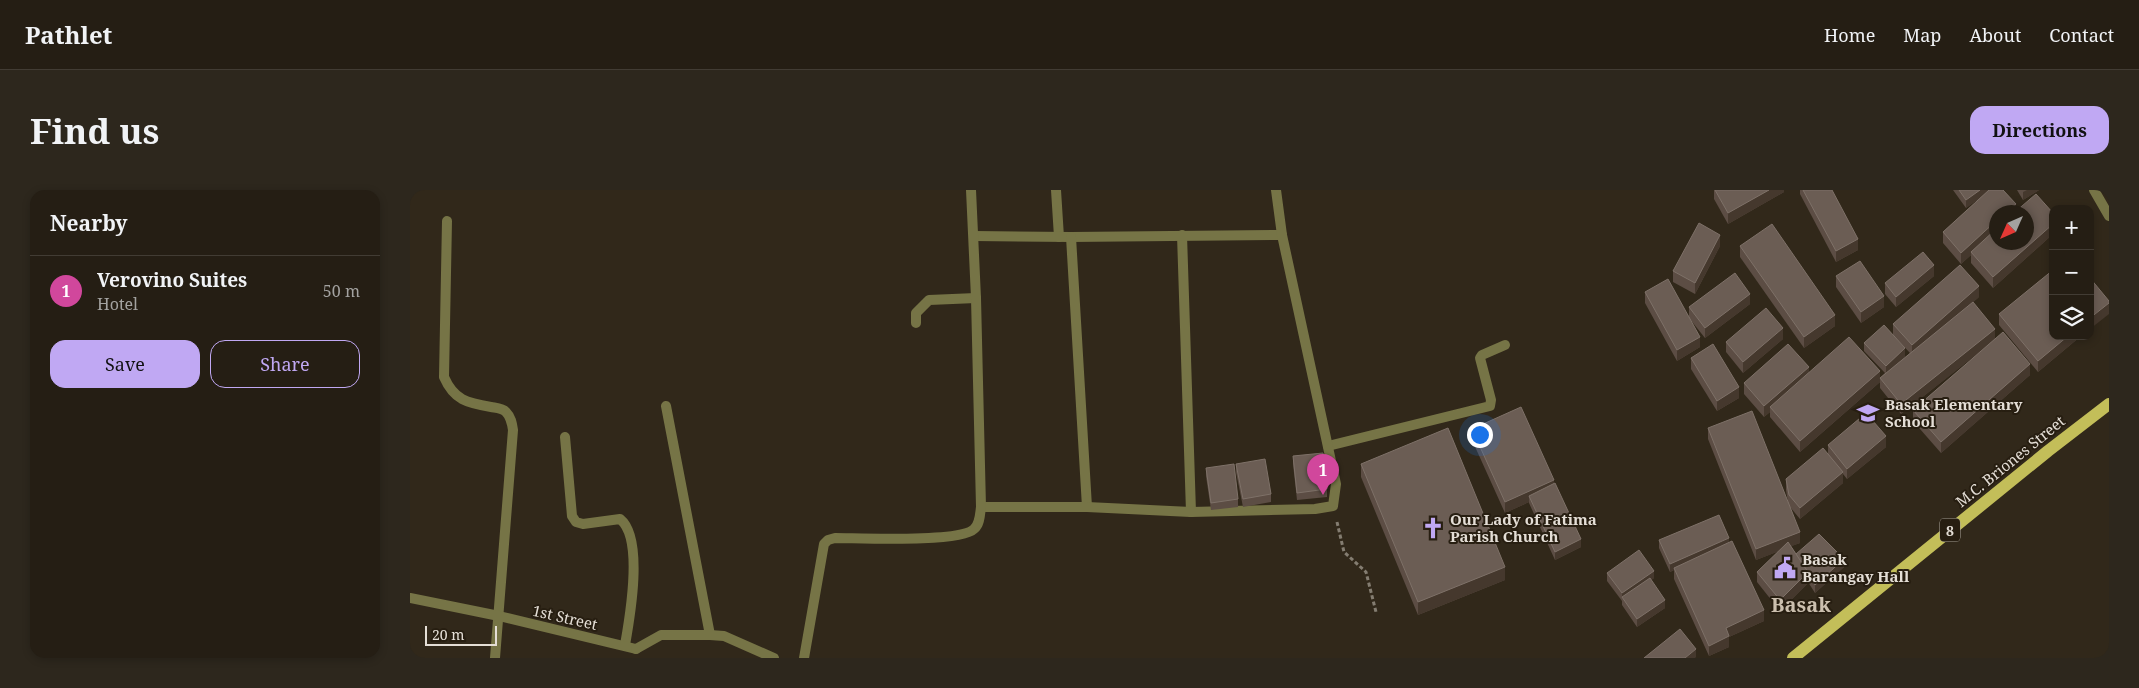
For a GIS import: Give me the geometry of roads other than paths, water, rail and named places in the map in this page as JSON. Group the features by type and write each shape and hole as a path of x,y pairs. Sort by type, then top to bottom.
{"main road":[{"name":"M.C. Briones Street","path":"1793,658 2048,451 2109,404"}],"street":[{"path":"804,658 824,544 828,540 835,538 932,538 966,534 974,529 979,520 981,507 976,298 970,190"},
{"path":"1056,190 1058,237"},
{"path":"981,507 1087,507 1191,512 1315,509 1333,506 1336,484 1282,235 1276,190"},
{"path":"2094,190 2109,216"},
{"path":"447,221 444,377 450,390 458,397 472,404 504,410 510,418 513,430 495,658"},
{"path":"1182,235 1191,512"},
{"path":"974,236 1282,235"},
{"path":"1072,237 1087,507"},
{"path":"916,323 916,313 929,300 976,298"},
{"path":"1328,446 1490,406 1491,400 1480,358 1482,355 1505,345"},
{"path":"666,406 710,635"},
{"path":"565,437 572,516 576,522 583,524 620,519 626,523 631,539 634,587 625,645"},
{"name":"1st Street","path":"410,598 625,645 636,654 661,635 710,635 724,636 774,658"}],"place":[{"name":"Basak Elementary School","path":"1868,413"},
{"name":"Verovino Suites","path":"1323,495"},
{"name":"Our Lady of Fatima Parish Church","path":"1433,528"},
{"name":"Basak Barangay Hall","path":"1785,568"}],"district":[{"name":"Basak","path":"1801,604"}]}
